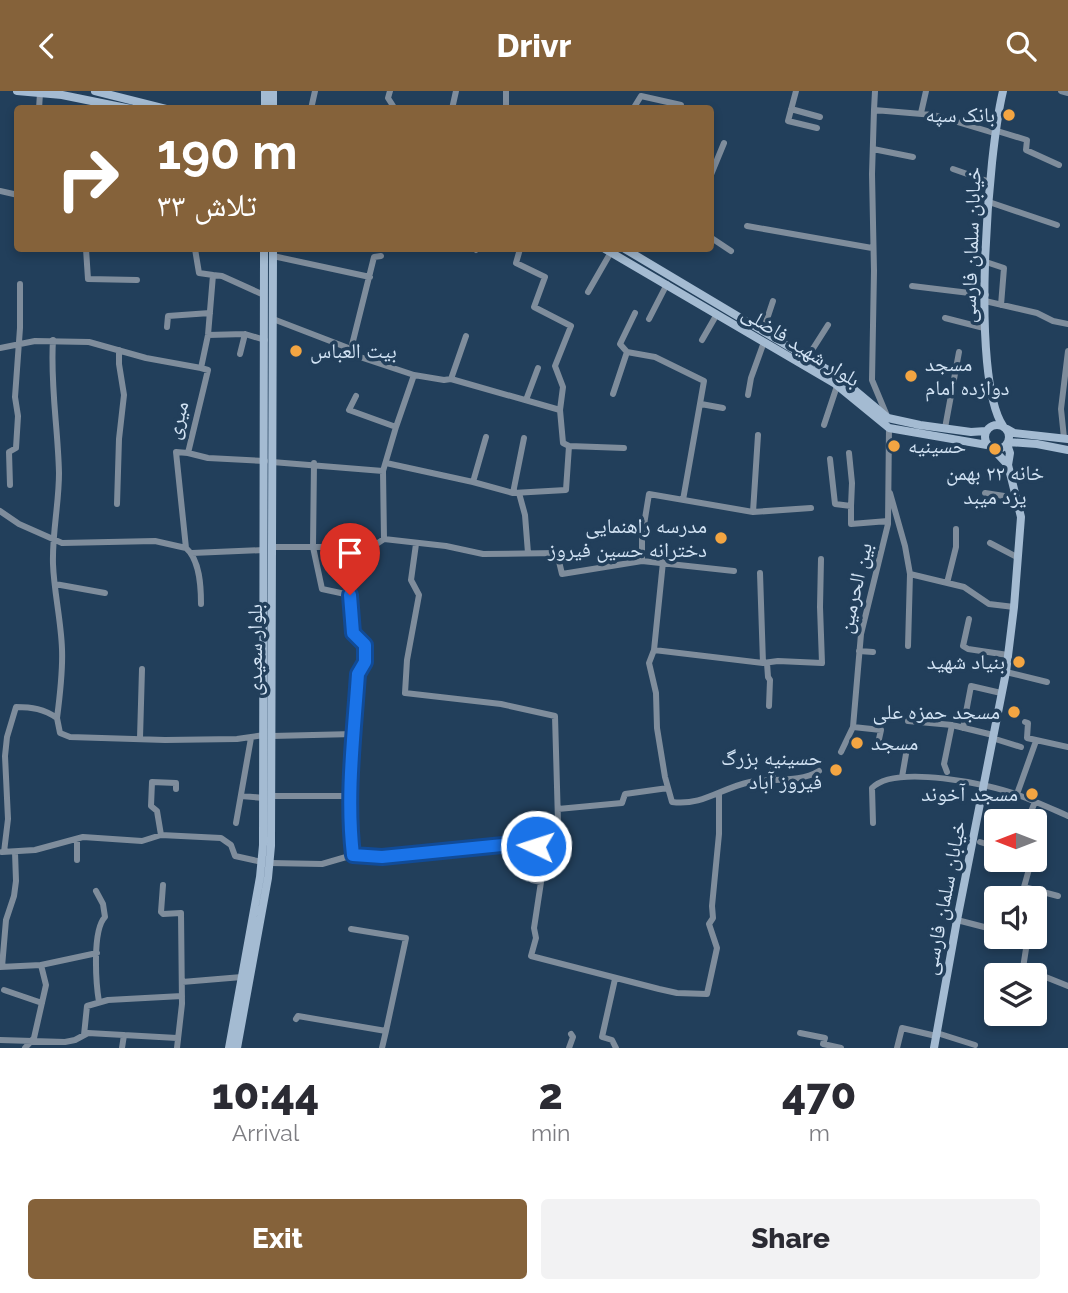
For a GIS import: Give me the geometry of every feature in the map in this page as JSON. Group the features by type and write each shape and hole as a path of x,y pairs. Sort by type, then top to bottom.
{"main road":[{"path":"18,91 62,93 114,105"},
{"path":"95,91 150,105"},
{"name":"خیابان سلمان فارسی","path":"987,429 992,400 984,328 986,262 994,132 1003,91"},
{"name":"بلوار سعیدی","path":"264,252 269,461"},
{"name":"بلوار سعیدی","path":"237,1048 242,998 266,862 273,252"},
{"name":"بلوار شهید فاضلی","path":"611,252 852,393 888,418 971,432 987,429"},
{"name":"بلوار شهید فاضلی","path":"630,252 838,376 889,428 989,446"},
{"name":"خیابان سلمان فارسی","path":"992,400 1005,428"},
{"path":"1005,428 1009,436 1007,443 1000,449 989,446 984,438 987,429 996,425 1005,428 1014,433 1066,439"},
{"path":"1007,443 1037,444 1068,450"},
{"name":"خیابان سلمان فارسی","path":"934,1048 1006,672 1014,607 1021,517 1008,465 1010,453 1007,443"},
{"name":"خیابان سلمان فارسی","path":"989,446 1008,465"},
{"name":"بلوار سعیدی","path":"229,1048 242,998 242,978 266,862"}],"street":[{"path":"796,91 788,121 817,128"},
{"path":"875,91 872,380 888,418"},
{"path":"921,113 926,91"},
{"path":"1061,91 1068,93"},
{"path":"39,105 40,93"},
{"path":"635,105 640,96 681,105"},
{"path":"791,109 820,117"},
{"path":"874,110 921,113 1027,140 1026,150 1059,165"},
{"path":"714,167 724,143"},
{"path":"873,149 913,157"},
{"path":"953,169 990,182"},
{"path":"989,202 1057,225"},
{"path":"747,226 872,248"},
{"path":"714,240 732,251"},
{"path":"86,252 88,279 137,280"},
{"path":"196,252 199,273 222,276 264,295"},
{"path":"273,252 370,277"},
{"path":"519,252 516,263 545,277 534,307 571,326 555,366 563,387 560,410 563,443 569,446 624,448"},
{"path":"588,292 607,252"},
{"path":"381,256 374,257 351,349 354,355 414,375 451,379 560,410"},
{"path":"986,262 1004,268 1001,305"},
{"name":"میری","path":"201,604 201,593 189,551 176,452 188,453 208,370 201,368 211,313 213,275"},
{"path":"10,485 9,452 16,448 18,436 15,397 20,284"},
{"path":"649,319 667,284"},
{"path":"912,286 986,298 1001,305 1037,313 1053,321 1068,324"},
{"path":"763,331 773,301"},
{"path":"167,327 169,316 211,313"},
{"path":"635,313 620,344 627,352 655,358 704,381 683,500"},
{"path":"702,340 717,314"},
{"path":"945,318 984,328"},
{"path":"273,319 351,349"},
{"path":"807,358 828,325"},
{"path":"208,335 245,334 265,340"},
{"path":"240,354 245,334"},
{"path":"451,379 466,336"},
{"path":"53,339 51,375 59,472 59,503 53,540 62,649 57,718 60,733 63,736 165,740 313,733 354,734"},
{"path":"0,348 53,339 89,342 146,358 201,368"},
{"path":"748,395 764,342"},
{"path":"117,505 118,439 124,395 119,350"},
{"path":"1066,439 1062,409 1068,351"},
{"path":"613,394 627,352"},
{"path":"945,428 959,352"},
{"path":"526,400 538,367"},
{"path":"384,539 384,467 414,375"},
{"path":"824,425 837,386"},
{"path":"356,396 349,410 396,427"},
{"path":"701,404 723,408"},
{"name":"بین الحرمین","path":"841,752 853,727 859,651 888,521 889,428"},
{"path":"753,512 758,435"},
{"path":"474,482 485,437"},
{"path":"524,438 516,493 525,515 528,553"},
{"path":"188,453 208,458 384,467 474,482 516,493 566,490 569,446"},
{"path":"849,453 852,483 851,524 888,521"},
{"path":"830,459 835,504 850,506"},
{"path":"314,463 313,547 322,589 350,595 353,633 365,645 365,662 358,674 350,796 353,855"},
{"path":"889,489 905,545 910,575 908,646"},
{"path":"985,493 1017,498"},
{"path":"642,561 642,537 649,494 753,512 811,508"},
{"path":"0,511 19,524 62,543 155,541 189,551 372,547 384,539 446,546 483,554 557,553 562,574 642,561 734,571"},
{"path":"947,583 956,547 956,529"},
{"path":"990,543 1017,557"},
{"path":"416,544 411,580 419,594 407,660 405,693 483,702 555,716 558,822 535,826 533,842 536,846 531,880 541,882 534,928 536,938 531,956 677,993 707,994 717,948 709,924 713,912 719,834 719,793"},
{"path":"654,650 765,663 822,663 821,559"},
{"path":"663,562 654,650 649,663 656,693 660,753 671,802 698,802 748,782 809,777 819,771"},
{"path":"760,573 765,663 770,680 769,706"},
{"path":"910,575 964,587 989,604 1014,607"},
{"path":"55,584 105,593"},
{"path":"969,619 963,646 1008,655"},
{"path":"859,651 873,652"},
{"path":"140,738 142,669"},
{"path":"1006,672 1046,682"},
{"path":"963,728 971,686 1001,692"},
{"path":"57,718 34,708 16,707 7,737 5,756 2,852 47,848 95,837 142,841 161,835 221,838 231,845 235,856 266,862 322,864 353,855 382,857 533,842"},
{"path":"908,721 952,725 1021,747"},
{"path":"1025,722 1028,723 1027,738 1068,747"},
{"path":"947,772 944,764 952,725"},
{"path":"853,727 881,730 879,739"},
{"path":"236,823 251,738"},
{"path":"1017,794 1036,741"},
{"path":"902,777 906,754"},
{"path":"773,762 773,779"},
{"path":"873,823 873,788 877,784 902,777 930,776 983,786 1017,794 1068,816"},
{"path":"161,835 157,811 150,806 152,782 176,783 176,789"},
{"path":"558,809 622,803 625,794 667,788"},
{"path":"241,796 350,796"},
{"path":"1032,809 1035,802"},
{"path":"77,839 77,860"},
{"path":"980,842 984,843"},
{"path":"15,852 14,896 4,914 1,967 41,965 97,953"},
{"path":"1026,872 1024,887 1058,896"},
{"path":"163,885 161,912 181,913 182,996 177,1048"},
{"path":"96,891 103,904 104,917 101,920 97,953 99,1002"},
{"path":"957,919 984,926"},
{"path":"351,929 405,938 382,1048"},
{"path":"1026,949 1023,968 1068,986"},
{"path":"28,1045 34,1038 46,985 41,965"},
{"path":"182,982 242,978"},
{"path":"615,979 602,1037 612,1040 615,1048"},
{"path":"4,990 42,1003"},
{"path":"84,1035 87,1006 99,1002 182,996"},
{"path":"296,1020 298,1016 386,1031"},
{"path":"897,1048 902,1028 975,1045"},
{"path":"0,1040 28,1045 75,1044 88,1033 177,1038"},
{"path":"800,1033 825,1038 823,1044 842,1048"},
{"path":"569,1048 573,1037 571,1034"},
{"path":"122,1048 124,1035"}],"place":[{"name":"بانک سپه","path":"1009,115"},
{"name":"بیت العباس","path":"296,351"},
{"name":"مسجد دوازده امام","path":"911,376"},
{"name":"حسینیه","path":"894,446"},
{"name":"خانه ۲۲ بهمن یزد میبد","path":"995,449"},
{"name":"مدرسه راهنمایی دخترانه حسین فیروز","path":"721,538"},
{"name":"بنیاد شهید","path":"1019,662"},
{"name":"مسجد حمزه علی","path":"1014,712"},
{"name":"مسجد","path":"857,743"},
{"name":"حسینیه بزرگ فیروز آباد","path":"836,770"},
{"name":"مسجد آخوند","path":"1032,794"}],"route":[{"path":"350,595 353,633 365,645 365,662 358,674 350,796 353,855 382,857 533,842 536,846"}]}
